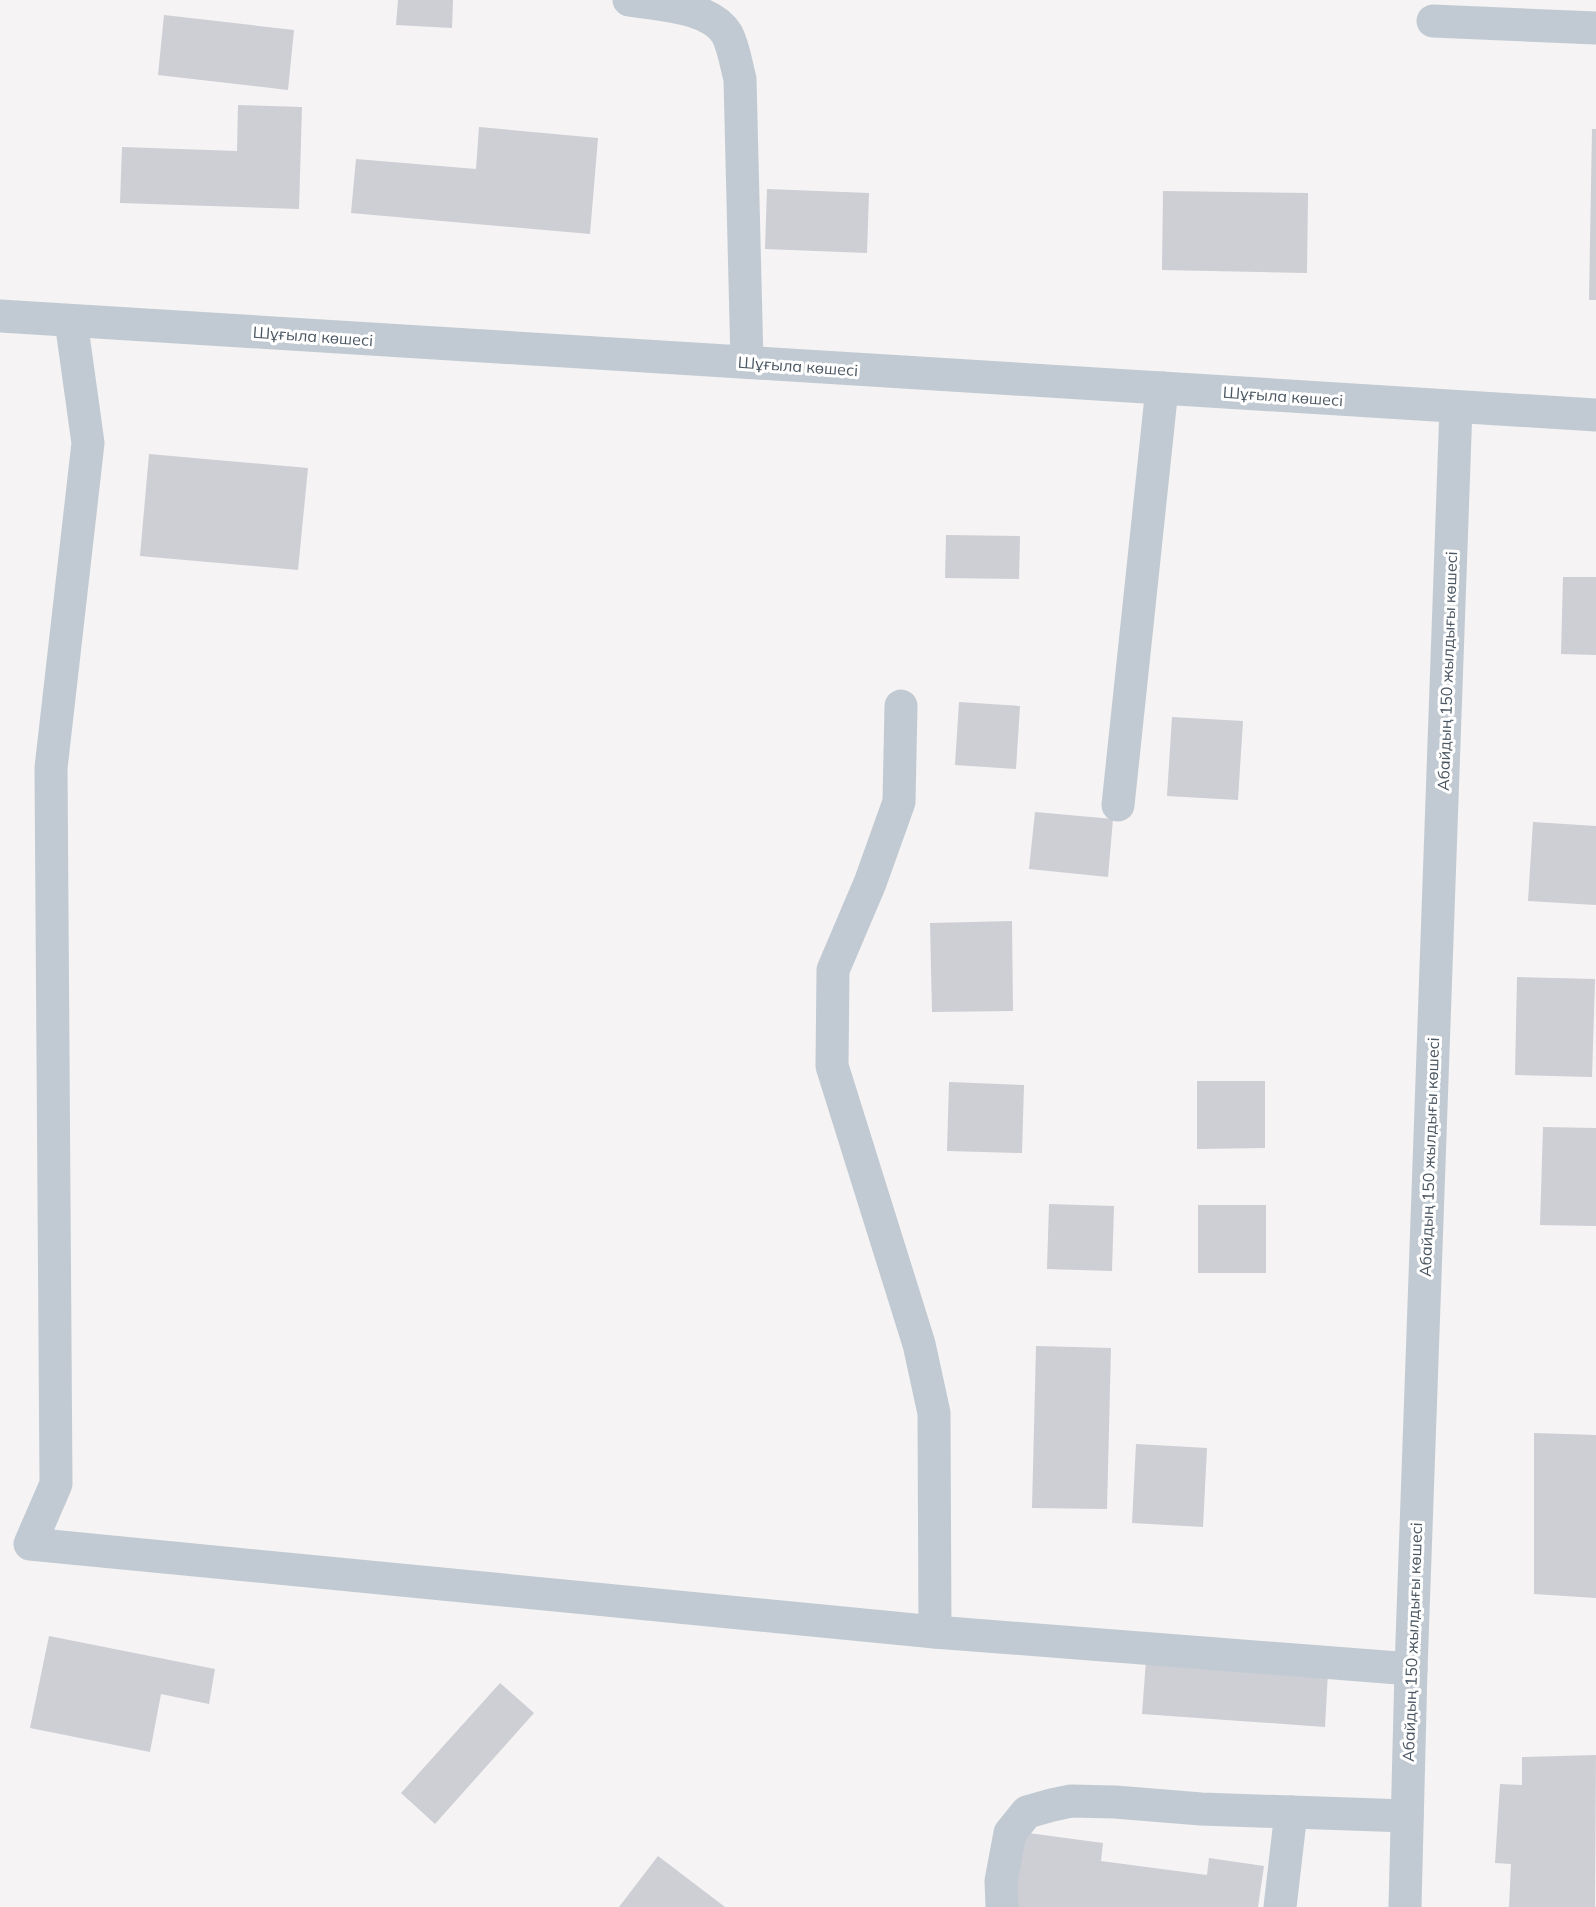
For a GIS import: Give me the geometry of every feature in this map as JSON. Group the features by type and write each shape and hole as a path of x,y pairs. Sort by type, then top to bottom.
{"street":[{"path":"629,0 694,11 718,23 732,46 740,79 747,362"},
{"path":"1433,21 1596,28"},
{"name":"Шұғыла көшесі","path":"0,316 1596,415"},
{"path":"71,321 88,443 51,768 56,1484 30,1544 936,1632 1411,1669"},
{"path":"1118,805 1162,388"},
{"name":"Абайдың 150 жылдығы көшесі","path":"1406,1907 1411,1669 1456,407"},
{"path":"901,706 899,802 870,884 833,970 832,1066 919,1344 934,1413 936,1632"},
{"path":"1002,1907 1001,1881 1010,1833 1027,1812 1071,1801 1201,1809 1407,1816"},
{"path":"1280,1907 1291,1812"}],"building":[{"path":"398,0 453,0 452,28 396,25"},
{"path":"164,15 294,30 288,90 158,75"},
{"path":"238,105 302,107 299,209 120,203 122,147 237,151"},
{"path":"479,127 598,138 590,234 351,213 356,159 476,169"},
{"path":"1592,129 1596,129 1596,300 1589,300"},
{"path":"767,189 869,193 867,253 765,249"},
{"path":"1163,191 1308,193 1307,273 1162,270"},
{"path":"149,454 308,468 298,570 140,556"},
{"path":"946,535 1020,536 1019,579 945,578"},
{"path":"1563,577 1596,577 1596,655 1561,654"},
{"path":"959,702 1020,706 1016,769 955,765"},
{"path":"1172,717 1243,721 1238,800 1167,796"},
{"path":"1035,812 1113,819 1108,877 1029,869"},
{"path":"1533,822 1596,826 1596,905 1528,901"},
{"path":"1012,921 1013,1011 932,1012 930,923"},
{"path":"1517,977 1595,979 1592,1077 1515,1075"},
{"path":"1197,1081 1265,1081 1265,1148 1197,1149"},
{"path":"949,1082 1024,1085 1022,1153 947,1151"},
{"path":"1543,1127 1596,1128 1596,1226 1540,1225"},
{"path":"1049,1204 1114,1206 1112,1271 1047,1269"},
{"path":"1198,1205 1266,1205 1266,1273 1198,1273"},
{"path":"1036,1346 1111,1348 1107,1509 1032,1508"},
{"path":"1534,1433 1596,1435 1596,1598 1534,1594"},
{"path":"1136,1444 1207,1448 1203,1527 1132,1523"},
{"path":"49,1636 215,1669 209,1704 161,1694 150,1752 30,1728"},
{"path":"1146,1660 1328,1672 1325,1727 1142,1714"},
{"path":"500,1683 534,1713 435,1824 401,1793"},
{"path":"1596,1755 1595,1907 1509,1907 1511,1864 1495,1863 1500,1784 1522,1785 1522,1757"},
{"path":"1021,1832 1103,1843 1101,1861 1207,1875 1209,1858 1264,1866 1258,1907 1010,1907"},
{"path":"658,1856 725,1907 619,1907"}]}
